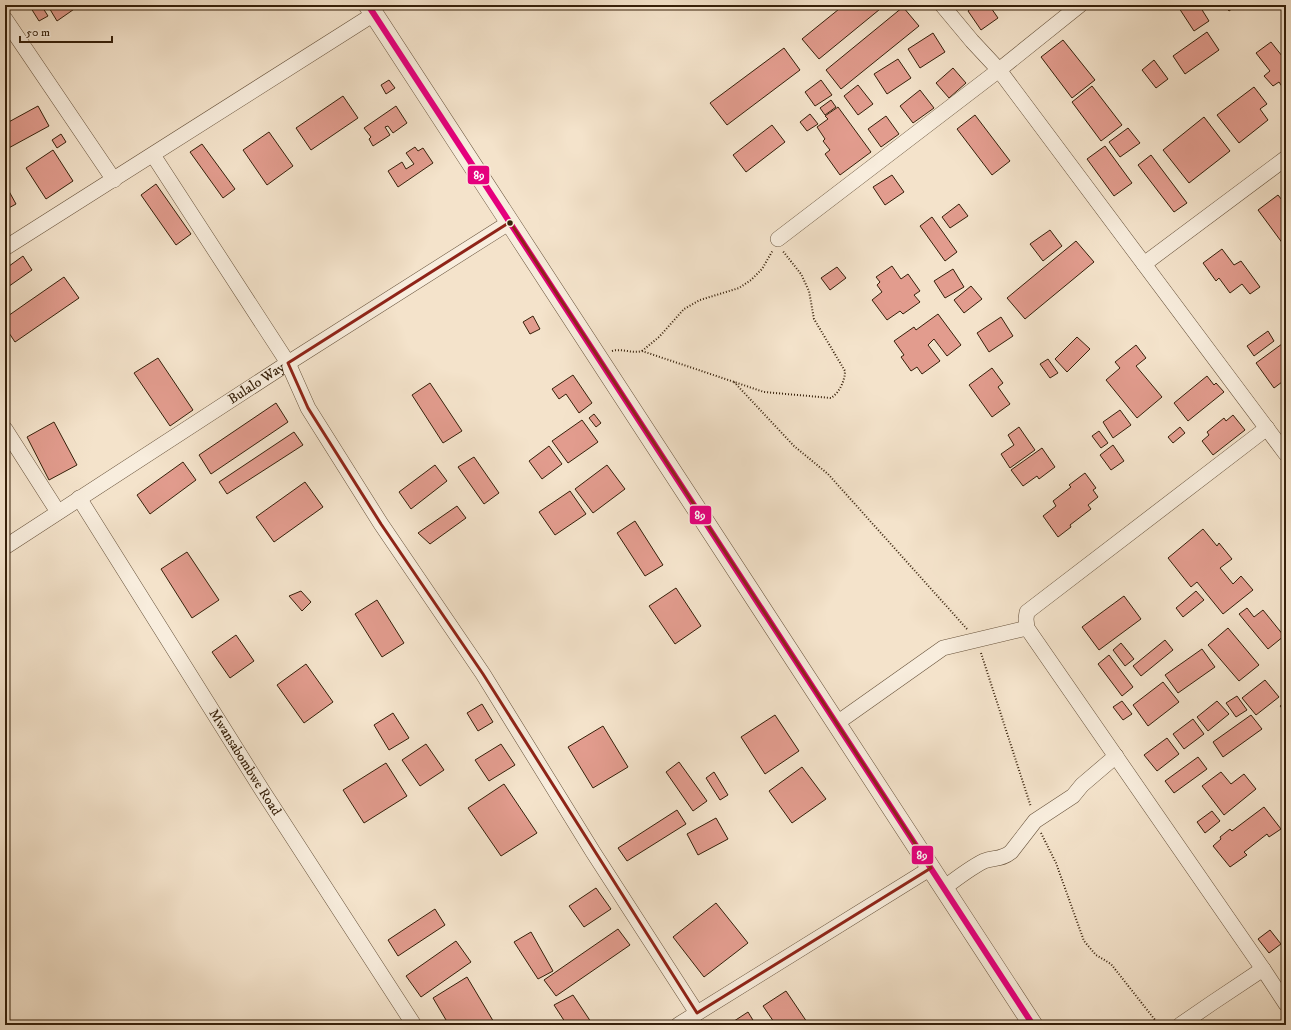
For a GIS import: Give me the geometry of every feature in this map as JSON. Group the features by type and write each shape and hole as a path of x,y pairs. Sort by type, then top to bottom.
{"street":[{"path":"942,5 999,70 1285,451"},
{"path":"777,242 999,70 1080,5"},
{"path":"5,248 153,155 371,9 1033,1025"},
{"path":"5,19 114,180"},
{"path":"153,155 288,363 312,414 382,524 483,674 593,852 697,1013"},
{"path":"1144,264 1286,158"},
{"name":"Bulalo Way","path":"5,547 288,363 510,222"},
{"path":"5,428 58,512"},
{"path":"1267,428 1027,612 1026,619 1027,628 1286,1004"},
{"name":"Mwansabombwe Road","path":"79,498 262,790 414,1025"},
{"path":"837,723 943,648 1027,628"},
{"path":"944,888 986,861 1003,857 1011,852 1035,821 1073,796 1082,785 1116,756"},
{"path":"678,1025 931,868"},
{"path":"1180,1025 1263,969"}],"path":[{"path":"599,358 616,350 642,351 764,392 831,398 835,395 845,377 844,371 814,319 809,291 801,274 777,242 765,266 751,280 739,288 700,300 684,309 659,337 642,351"},
{"path":"734,382 794,446 828,474 977,640 1035,821 1056,864 1084,941 1096,955 1110,964 1159,1025"}],"highlighted area":[{"path":"510,222 931,868 697,1013 483,674 381,524 308,408 288,363"}],"building":[{"path":"29,5 41,5 48,16 39,21"},
{"path":"80,5 57,21 48,6"},
{"path":"844,5 885,5 819,59 802,39"},
{"path":"975,5 989,5 998,18 981,30 968,11"},
{"path":"1177,5 1199,5 1209,21 1194,31"},
{"path":"1224,5 1237,5 1229,11"},
{"path":"903,7 919,26 841,89 826,70"},
{"path":"1207,32 1219,50 1185,74 1173,56"},
{"path":"933,33 945,52 920,68 908,49"},
{"path":"1063,40 1095,80 1072,98 1041,57"},
{"path":"1271,42 1286,61 1286,86 1283,88 1279,82 1273,86 1264,76 1270,71 1256,53"},
{"path":"784,48 800,70 727,125 710,103"},
{"path":"898,59 911,78 887,94 874,74"},
{"path":"1154,60 1168,79 1156,88 1142,70"},
{"path":"953,68 966,83 949,98 936,83"},
{"path":"389,80 395,88 386,94 381,85"},
{"path":"821,80 832,95 815,106 805,92"},
{"path":"858,85 873,104 858,115 844,96"},
{"path":"1092,86 1122,125 1101,141 1072,102"},
{"path":"1254,87 1267,104 1260,109 1268,120 1239,143 1217,115"},
{"path":"920,90 934,108 913,123 900,106"},
{"path":"343,96 358,118 311,150 296,128"},
{"path":"831,100 836,107 825,115 820,108"},
{"path":"38,106 49,126 5,150 5,124"},
{"path":"396,106 407,123 393,133 388,126 385,127 390,135 373,146 369,139 371,137 364,128"},
{"path":"838,107 871,152 840,175 825,154 830,150 823,141 825,139 817,127 828,119 825,116"},
{"path":"810,114 818,124 807,131 800,122"},
{"path":"975,115 1010,161 992,175 957,129"},
{"path":"886,116 899,134 881,147 868,129"},
{"path":"1204,117 1230,151 1189,183 1163,150"},
{"path":"772,125 785,142 746,172 733,155"},
{"path":"1128,128 1140,143 1120,157 1109,142"},
{"path":"269,132 293,166 267,185 243,150"},
{"path":"61,134 66,142 57,148 52,140"},
{"path":"202,144 235,189 223,198 190,152"},
{"path":"1105,146 1132,183 1114,196 1087,159"},
{"path":"415,147 418,151 423,148 433,163 398,187 388,171 402,162 406,169 414,164 406,153"},
{"path":"53,150 73,181 46,199 26,168"},
{"path":"1151,155 1187,203 1174,212 1138,165"},
{"path":"892,175 904,192 885,205 873,187"},
{"path":"5,184 16,204 5,210"},
{"path":"156,184 191,234 176,245 141,195"},
{"path":"1278,195 1286,205 1286,248 1258,210"},
{"path":"959,204 968,216 950,228 942,217"},
{"path":"932,217 957,252 945,261 920,226"},
{"path":"1050,230 1062,246 1043,261 1030,244"},
{"path":"1076,241 1094,262 1025,319 1007,298"},
{"path":"1222,249 1234,265 1241,261 1260,287 1250,294 1242,284 1230,293 1219,278 1216,281 1203,263"},
{"path":"23,256 32,270 5,289 5,269"},
{"path":"892,266 901,279 908,274 920,291 914,295 920,302 903,314 900,311 887,320 872,300 882,292 877,285 880,282 876,277"},
{"path":"837,267 846,278 830,290 821,278"},
{"path":"953,269 964,287 945,298 934,281"},
{"path":"64,277 79,298 15,342 5,327 5,318"},
{"path":"971,286 982,299 964,313 954,300"},
{"path":"938,314 961,345 947,356 934,339 928,345 940,361 922,374 917,367 911,371 901,357 904,355 894,341 914,327 916,330"},
{"path":"533,316 540,329 530,334 523,322"},
{"path":"1001,317 1013,336 989,352 977,333"},
{"path":"1268,331 1274,341 1254,356 1247,346"},
{"path":"1077,337 1090,349 1067,372 1055,359"},
{"path":"1286,341 1286,379 1274,388 1256,363"},
{"path":"1136,345 1146,358 1136,366 1162,397 1137,418 1106,380 1120,368 1115,362"},
{"path":"158,358 193,410 170,426 134,373"},
{"path":"1048,359 1058,373 1050,378 1040,364"},
{"path":"992,368 1003,383 998,387 1010,404 992,417 969,385"},
{"path":"573,375 592,403 579,413 566,394 559,399 552,389"},
{"path":"1207,376 1214,385 1216,383 1224,392 1188,421 1174,403"},
{"path":"430,383 462,431 443,443 412,395"},
{"path":"276,403 288,422 211,474 199,455"},
{"path":"1120,410 1131,425 1113,438 1103,422"},
{"path":"594,414 601,423 596,427 589,418"},
{"path":"1233,415 1245,430 1213,455 1202,441 1209,435 1207,432 1224,418 1226,421"},
{"path":"582,420 598,442 568,463 552,441"},
{"path":"54,422 77,465 49,480 27,437"},
{"path":"1019,427 1035,450 1010,468 1001,454 1014,445 1008,435"},
{"path":"1180,427 1185,433 1173,443 1168,437"},
{"path":"1099,431 1108,443 1101,448 1092,436"},
{"path":"294,432 303,445 227,494 219,482"},
{"path":"1113,445 1124,461 1111,470 1100,455"},
{"path":"549,446 562,464 542,479 529,461"},
{"path":"1042,448 1055,467 1039,479 1037,476 1023,486 1011,470"},
{"path":"474,457 499,493 484,504 458,467"},
{"path":"183,462 196,480 150,514 137,495"},
{"path":"435,465 447,481 411,509 399,492"},
{"path":"607,465 625,489 593,513 575,489"},
{"path":"1085,473 1096,488 1093,490 1098,497 1088,505 1091,509 1070,525 1071,527 1058,537 1043,516 1056,506 1053,501 1071,487 1069,485"},
{"path":"305,482 323,507 274,542 256,517"},
{"path":"570,491 586,514 555,535 539,512"},
{"path":"457,506 466,518 430,544 418,533"},
{"path":"635,521 663,565 645,576 617,533"},
{"path":"1203,529 1217,546 1219,543 1232,559 1220,568 1233,584 1241,576 1253,590 1223,614 1197,582 1191,587 1168,558"},
{"path":"187,552 219,600 192,618 161,569"},
{"path":"676,588 701,626 675,644 649,606"},
{"path":"301,591 311,602 302,611 289,596"},
{"path":"1196,591 1204,600 1183,617 1176,608"},
{"path":"1124,596 1141,619 1099,650 1082,627"},
{"path":"377,600 404,643 382,657 355,614"},
{"path":"1247,608 1254,617 1263,610 1284,636 1268,649 1239,614"},
{"path":"1228,628 1259,665 1239,681 1208,645"},
{"path":"236,635 254,661 230,678 212,652"},
{"path":"1165,640 1173,650 1141,676 1133,666"},
{"path":"1121,643 1134,659 1125,666 1113,650"},
{"path":"1202,649 1215,667 1178,693 1165,675"},
{"path":"1109,655 1133,687 1122,696 1098,664"},
{"path":"306,664 333,702 304,723 277,685"},
{"path":"1265,680 1279,697 1256,715 1242,698"},
{"path":"1163,682 1179,702 1148,726 1133,705"},
{"path":"1237,696 1247,710 1236,717 1226,703"},
{"path":"1122,701 1132,714 1123,720 1113,707"},
{"path":"1217,701 1229,714 1208,731 1197,717"},
{"path":"1286,701 1286,713 1280,706"},
{"path":"482,704 493,722 478,731 467,713"},
{"path":"393,713 409,738 389,750 374,725"},
{"path":"775,715 799,751 765,774 741,737"},
{"path":"1251,715 1262,729 1223,757 1213,742"},
{"path":"1193,719 1204,734 1184,749 1173,734"},
{"path":"603,726 628,767 593,788 568,747"},
{"path":"1167,738 1179,754 1157,771 1144,755"},
{"path":"426,744 444,770 420,786 402,760"},
{"path":"501,744 515,765 489,781 475,760"},
{"path":"1198,757 1207,769 1174,793 1165,781"},
{"path":"679,762 707,801 693,811 666,772"},
{"path":"386,763 407,796 364,823 343,790"},
{"path":"802,767 826,799 792,823 769,791"},
{"path":"714,772 728,795 720,800 706,778"},
{"path":"1221,772 1231,784 1244,774 1256,789 1224,815 1202,786"},
{"path":"504,784 537,833 501,856 468,808"},
{"path":"1264,807 1281,829 1269,837 1267,834 1244,852 1247,855 1230,867 1213,846 1221,839 1220,837 1230,829 1232,831"},
{"path":"677,810 686,824 627,861 618,848"},
{"path":"1212,811 1220,821 1205,833 1197,822"},
{"path":"716,818 728,839 698,855 687,834"},
{"path":"596,888 611,909 584,927 569,906"},
{"path":"716,903 748,943 704,977 673,937"},
{"path":"435,909 445,925 398,956 388,940"},
{"path":"618,929 630,945 556,996 544,980"},
{"path":"1270,930 1281,944 1269,953 1258,939"},
{"path":"531,932 553,971 538,979 514,942"},
{"path":"456,941 471,962 421,997 406,976"},
{"path":"467,977 495,1024 494,1025 449,1025 433,998"},
{"path":"786,991 809,1025 776,1025 763,1006"},
{"path":"573,995 593,1025 567,1025 554,1005"},
{"path":"748,1012 756,1025 728,1025"}],"transit line":[{"name":"89","path":"368,5 1033,1025"}]}
